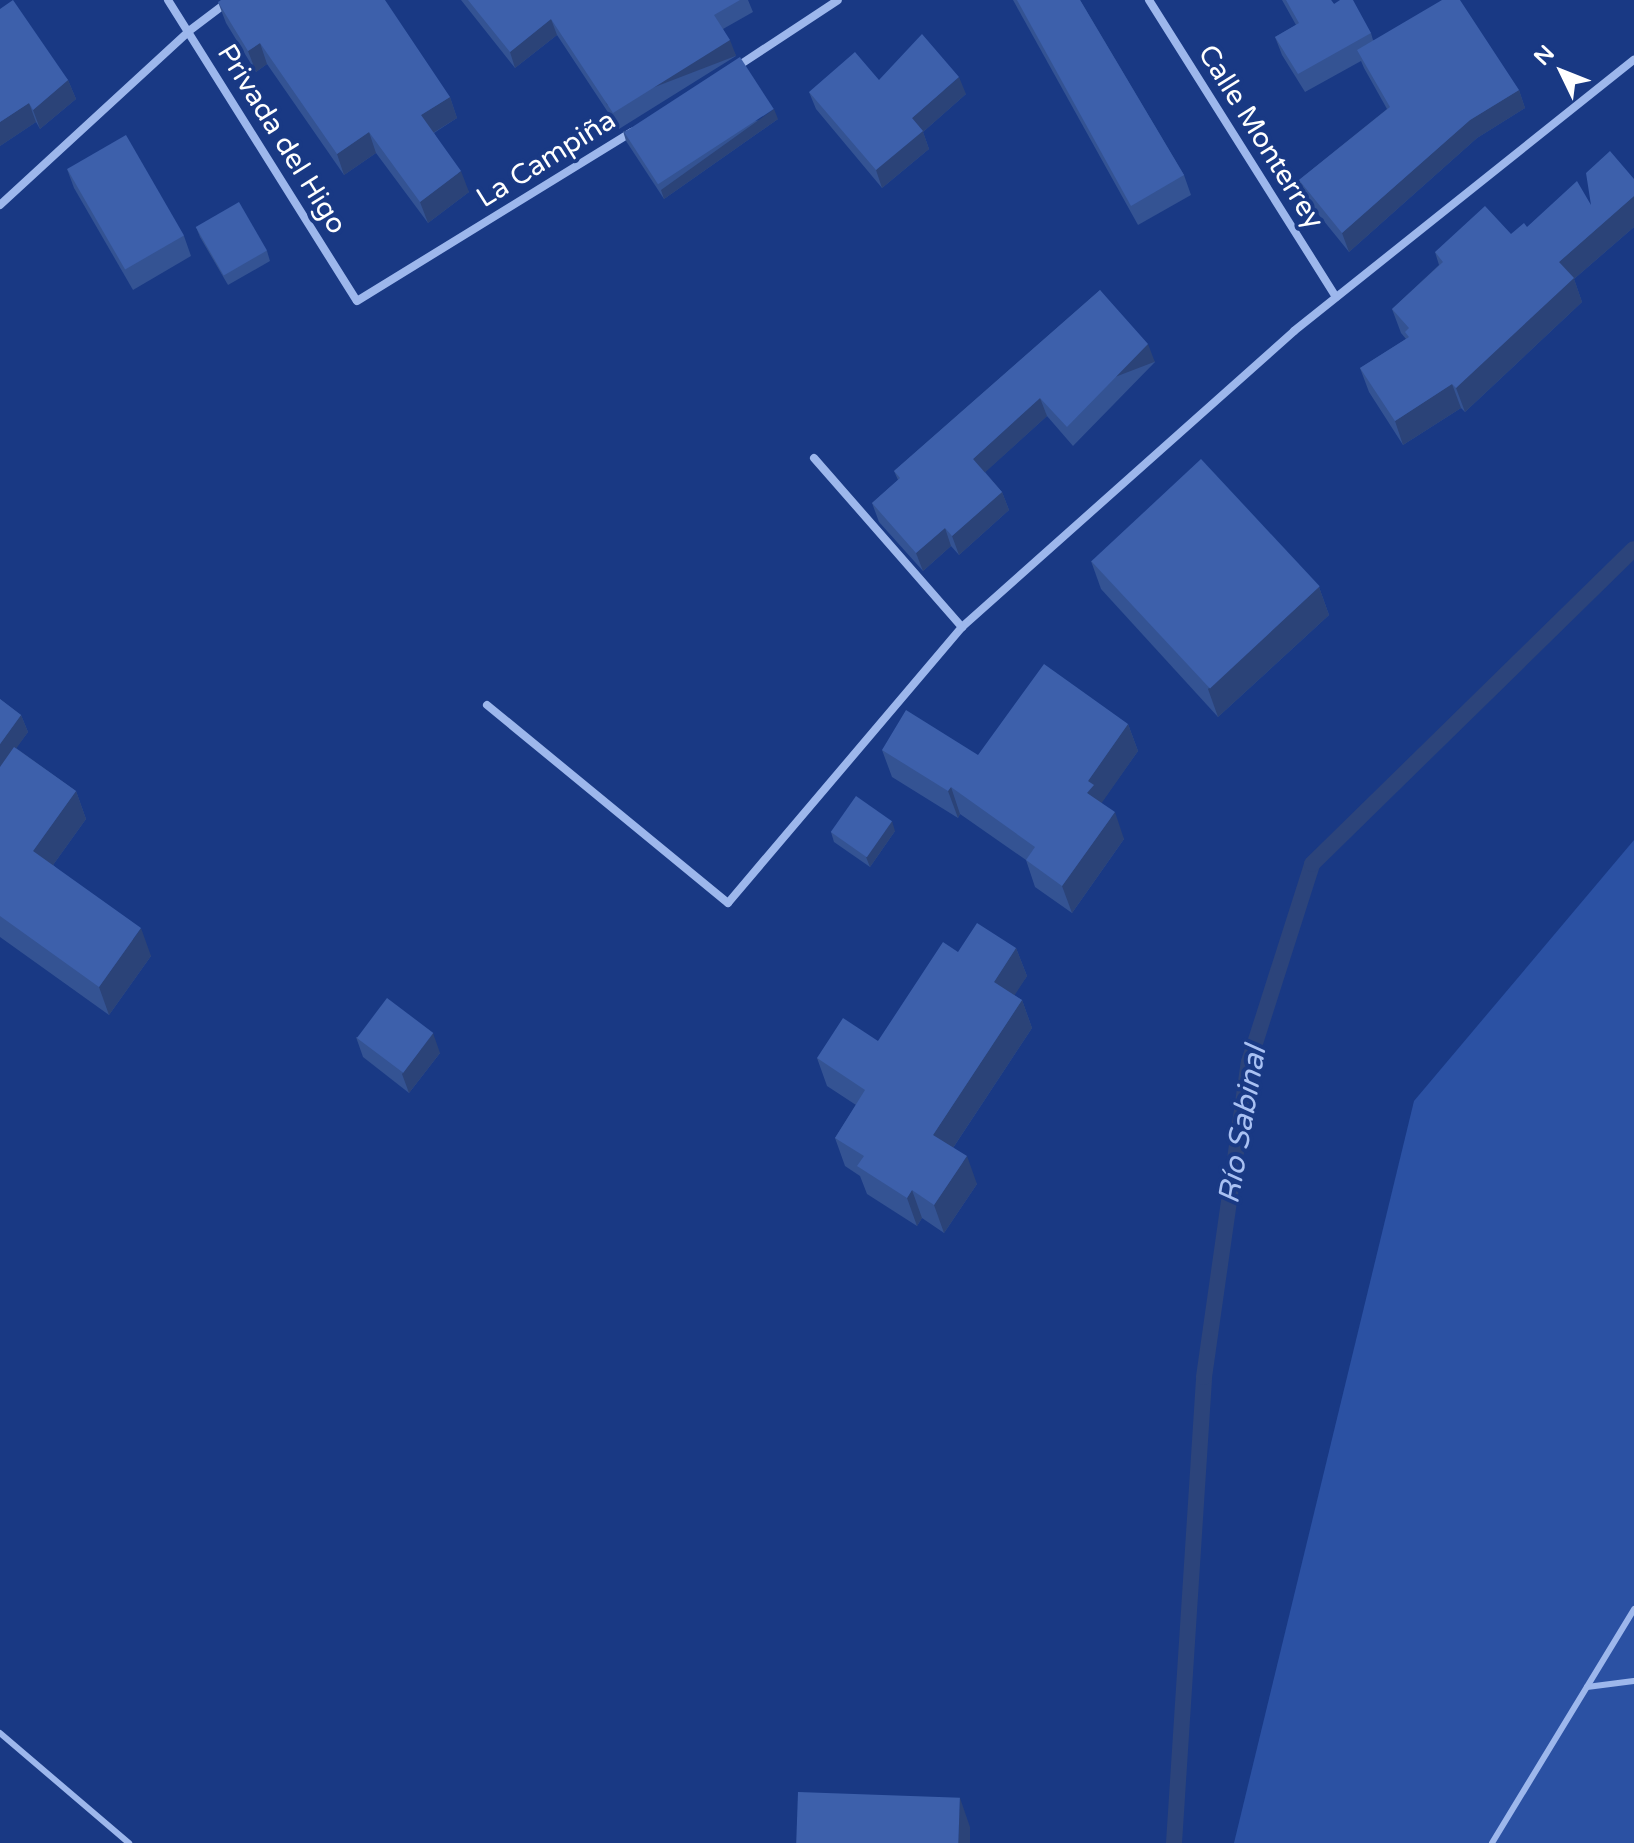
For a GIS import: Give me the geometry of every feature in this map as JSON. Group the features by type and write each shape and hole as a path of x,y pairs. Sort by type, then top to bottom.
{"street":[{"name":"Privada del Higo","path":"168,0 357,301"},
{"path":"0,205 189,31 230,0"},
{"path":"723,75 838,0"},
{"name":"Calle Monterrey","path":"1149,0 1336,297"},
{"path":"487,705 728,903 962,627 1336,297 1634,60"},
{"name":"La Campiña","path":"357,301 642,125"},
{"path":"814,458 962,627"}],"lane":[{"path":"1492,1843 1634,1609"},
{"path":"1587,1687 1634,1681"},
{"path":"0,1733 129,1843"}],"shaded area":[{"path":"1634,840 1634,1843 1234,1843 1414,1101"}],"building":[{"path":"13,0 68,80 33,110 29,103 0,122 0,9"},
{"path":"385,0 450,97 421,115 461,171 420,202 369,132 337,154 260,43 248,51 218,2"},
{"path":"468,0 740,0 714,15 730,40 613,113 551,19 510,52"},
{"path":"1017,0 1080,0 1184,175 1131,206"},
{"path":"1286,0 1331,0 1334,4 1340,0 1353,0 1371,33 1298,74 1275,37 1299,23"},
{"path":"1442,0 1460,0 1519,90 1470,120 1342,233 1299,180 1390,107 1357,50"},
{"path":"922,34 959,77 912,118 923,131 876,170 809,92 855,52 879,80"},
{"path":"740,57 774,109 658,184 624,132"},
{"path":"126,135 184,235 125,269 67,169"},
{"path":"1610,151 1634,179 1634,196 1559,262 1574,278 1456,388 1452,384 1395,421 1360,368 1409,337 1405,332 1409,328 1392,309 1443,262 1435,252 1485,206 1511,234 1524,223 1527,227 1577,181 1591,205 1586,173"},
{"path":"239,202 267,250 224,275 196,227"},
{"path":"1100,290 1148,344 1067,427 1040,398 973,459 1002,492 952,536 945,528 916,553 872,503 900,478 894,471"},
{"path":"1201,459 1320,586 1210,689 1091,561"},
{"path":"1044,664 1128,724 1088,781 1094,785 1087,793 1115,812 1062,886 1026,860 1035,847 951,787 948,791 882,750 906,710 978,755"},
{"path":"0,699 21,715 0,744"},
{"path":"14,747 76,791 33,851 141,928 99,987 0,916 0,767"},
{"path":"856,796 892,821 867,857 831,832"},
{"path":"977,923 1016,948 994,982 1022,1000 933,1135 967,1156 934,1205 912,1190 907,1198 857,1166 864,1156 835,1138 865,1090 817,1058 843,1018 878,1041 943,942 958,952"},
{"path":"387,998 433,1033 403,1073 357,1038"},
{"path":"798,1792 960,1798 958,1843 796,1843"}],"waterway":[{"name":"Río Sabinal","path":"1174,1843 1204,1377 1249,1062 1312,864 1634,549"}]}
